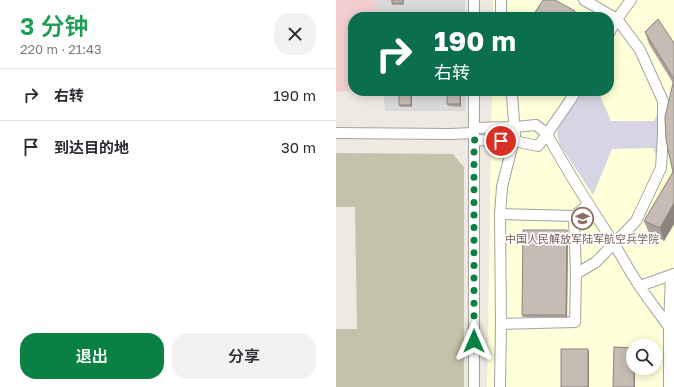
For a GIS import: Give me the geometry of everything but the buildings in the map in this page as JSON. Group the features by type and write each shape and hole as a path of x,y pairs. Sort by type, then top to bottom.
{"street":[{"path":"474,0 474,12"},
{"path":"501,0 501,12"},
{"path":"584,0 605,12"},
{"path":"614,24 631,0"},
{"path":"576,274 596,262 636,221 662,168 663,101 640,50 617,19 614,17"},
{"path":"474,96 474,387"},
{"path":"500,387 500,214 502,187 516,135 512,96"},
{"path":"474,134 538,146 573,96"},
{"path":"336,133 474,134 536,125 547,134 563,164 588,204 640,286 669,327"},
{"path":"500,214 574,216 588,204"},
{"path":"501,324 575,322 576,274 574,216"},
{"path":"640,286 672,274 669,327 671,360 669,387"}],"shaded area":[{"path":"336,0 376,0 377,12 348,12 348,91 336,92"},
{"path":"376,0 465,0 465,12 377,12"},
{"name":"中国人民解放军陆军航空兵学院","path":"493,0 674,0 674,387 487,387 492,96 614,96 614,12 493,12"},
{"path":"384,96 465,96 466,111 385,111"},
{"path":"579,96 600,96 611,121 654,121 659,110 659,164 653,148 612,149 593,195 560,145 557,134 559,125"},
{"path":"336,153 453,154 464,167 464,387 336,387 336,329 357,329 355,207 336,207"}],"place":[{"name":"中国人民解放军陆军航空兵学院","path":"582,218"}],"route":[{"path":"474,341 474,140 501,141"}]}
